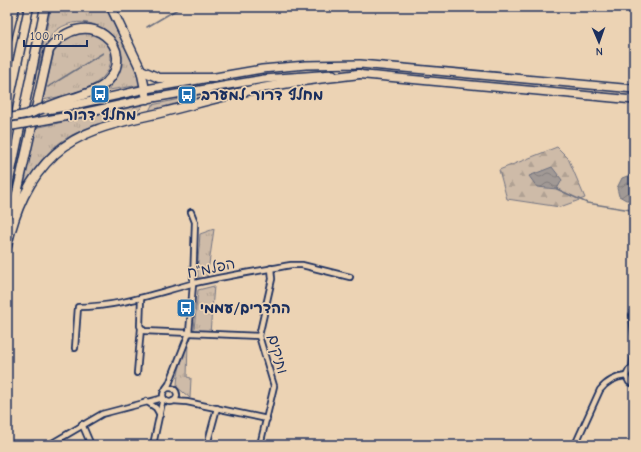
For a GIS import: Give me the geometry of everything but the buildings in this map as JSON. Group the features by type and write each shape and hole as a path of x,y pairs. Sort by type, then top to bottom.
{"highway":[{"path":"7,17 11,7"},
{"path":"7,38 15,7"},
{"path":"7,111 29,7"},
{"path":"7,190 45,7"},
{"path":"111,7 141,70 148,99"},
{"path":"7,239 49,50 57,36 68,26 89,22 103,27 112,37 116,52 115,69 111,76 100,87 64,104 28,114"},
{"path":"141,70 159,78 215,78"},
{"path":"7,246 19,204 35,176 55,153 79,137 124,122 249,90 293,82 359,74"}],"main road":[{"path":"64,104 288,67 360,64 634,89"},
{"path":"7,128 148,99 264,79 306,75 359,74 634,100"},
{"path":"7,118 28,114"}],"street":[{"path":"153,445 163,398 162,394 174,372 189,333 194,284 195,222 191,212"},
{"name":"הפלמ\"ח","path":"75,348 78,307 98,307 141,298 194,284 291,265 302,265 350,277"},
{"name":"ותיקים","path":"260,445 274,386 259,336 272,280 271,268"},
{"path":"136,373 141,328 141,298"},
{"path":"633,313 634,333"},
{"path":"141,328 144,331 259,336"},
{"path":"626,376 629,370 633,368 634,353"},
{"path":"160,415 165,406 176,398 174,372"},
{"path":"626,376 629,382 634,384"},
{"path":"576,445 600,390 604,385 613,379 626,376"},
{"path":"166,388 170,387 187,402"},
{"path":"49,445 82,424 111,411 146,401 163,398 171,402 187,402 267,419"},
{"path":"146,401 156,408 160,415"},
{"path":"207,445 217,408"},
{"path":"82,424 91,445"}],"green space":[{"path":"51,7 105,7 135,68 140,85 103,91 117,75 122,60 120,46 111,34 98,26 83,22 68,24 53,33 42,55 38,70"},
{"path":"93,28 110,46 111,58 109,68 103,77 95,84 85,89 43,100 54,52 61,39"},
{"path":"253,83 253,87 149,111 152,105"},
{"path":"143,105 138,111 123,119 84,130 66,138 43,158 19,193 35,128"},
{"path":"557,147 568,158 585,198 560,207 507,199 499,170"},
{"path":"214,229 207,278 202,279 198,277 197,273 200,234"},
{"path":"214,286 210,333 196,331 194,329 198,290"},
{"path":"188,342 187,377 191,378 190,398 177,387 179,370"}],"water":[{"path":"552,167 562,180 557,189 537,187 529,176"},
{"path":"630,175 634,176 634,200 626,200 619,196 617,188 622,178"}],"waterway":[{"path":"147,27 181,7"},
{"path":"48,87 103,53"},
{"path":"557,189 587,203 631,210"}],"place":[{"name":"מחלף דרור","path":"100,94"},
{"name":"מחלף דרור למערב","path":"187,95"},
{"name":"ההדרים/עממי","path":"186,308"}]}
